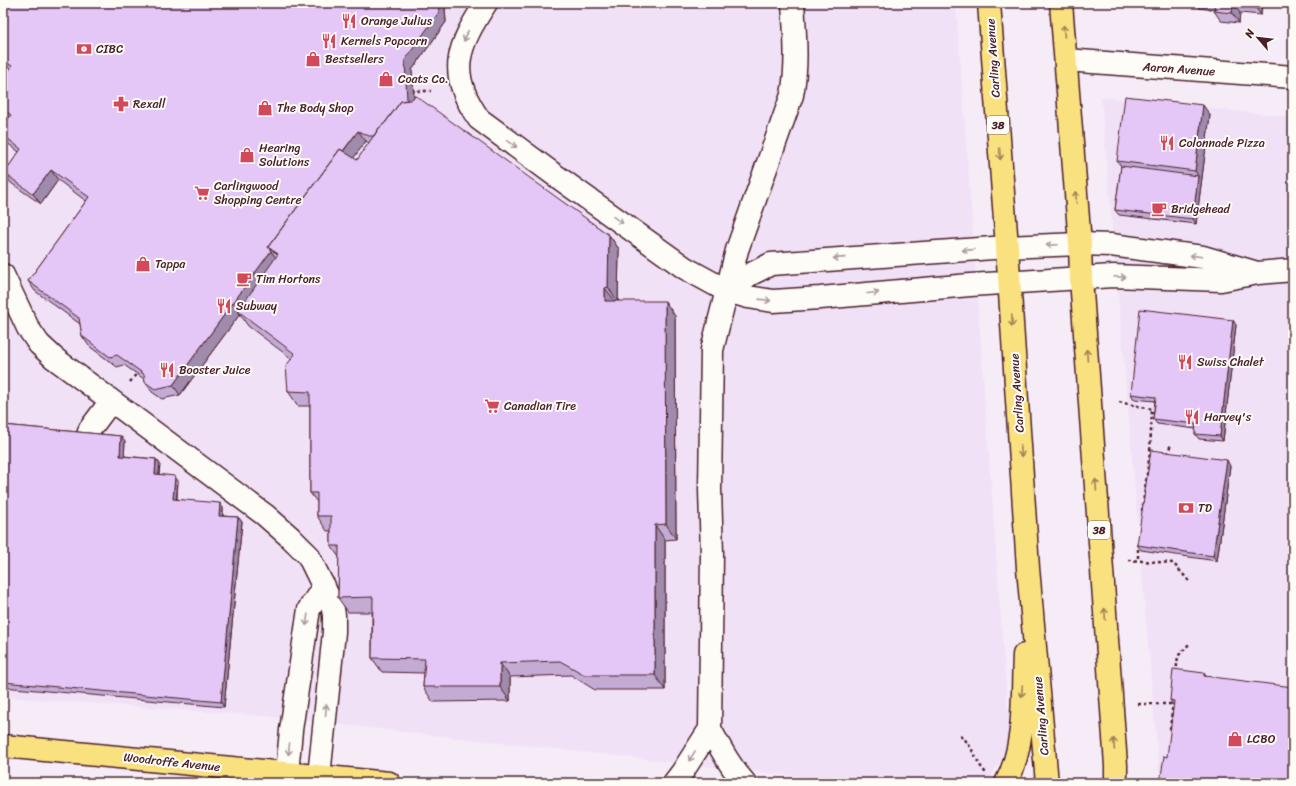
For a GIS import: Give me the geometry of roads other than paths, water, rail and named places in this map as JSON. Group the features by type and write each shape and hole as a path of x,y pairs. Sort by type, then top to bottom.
{"main road":[{"name":"Carling Avenue","path":"990,3 1010,282 1028,568 1046,783"},
{"name":"38","path":"1062,3 1080,244 1081,278 1116,765 1116,783"},
{"path":"998,780 1016,759 1020,741 1028,568"},
{"name":"Woodroffe Avenue","path":"3,746 389,783"}],"street":[{"path":"486,3 470,27 466,36 461,50 459,67 463,90 479,119 685,268 727,291 748,297 772,301 1010,282 1113,276 1221,280 1293,268"},
{"path":"745,783 731,764 710,729 712,554 710,490 711,356 737,250 792,95 796,79 793,3"},
{"name":"Aaron Avenue","path":"1066,60 1293,78"},
{"path":"727,291 749,275 771,264 1007,247 1080,244 1111,245 1203,257 1258,273"},
{"path":"4,283 28,328 39,344 70,371 278,526 308,555 332,604 334,632 319,776"},
{"path":"87,438 90,429 111,401"},
{"path":"287,774 291,730 309,609 324,586"},
{"path":"674,783 710,729"}],"place":[{"name":"Orange Julius","path":"349,21"},
{"name":"Kernels Popcorn","path":"329,41"},
{"name":"CIBC","path":"84,49"},
{"name":"Bestsellers","path":"313,59"},
{"name":"Coats Co.","path":"386,79"},
{"name":"Rexall","path":"121,104"},
{"name":"The Body Shop","path":"265,108"},
{"name":"Colonnade Pizza","path":"1167,143"},
{"name":"Hearing Solutions","path":"247,155"},
{"name":"Carlingwood Shopping Centre","path":"202,193"},
{"name":"Bridgehead","path":"1159,209"},
{"name":"Tappa","path":"143,264"},
{"name":"Tim Hortons","path":"244,279"},
{"name":"Subway","path":"224,306"},
{"name":"Swiss Chalet","path":"1185,362"},
{"name":"Booster Juice","path":"167,370"},
{"name":"Canadian Tire","path":"492,406"},
{"name":"Harvey's","path":"1192,417"},
{"name":"TD","path":"1186,508"},
{"name":"LCBO","path":"1235,739"}]}
